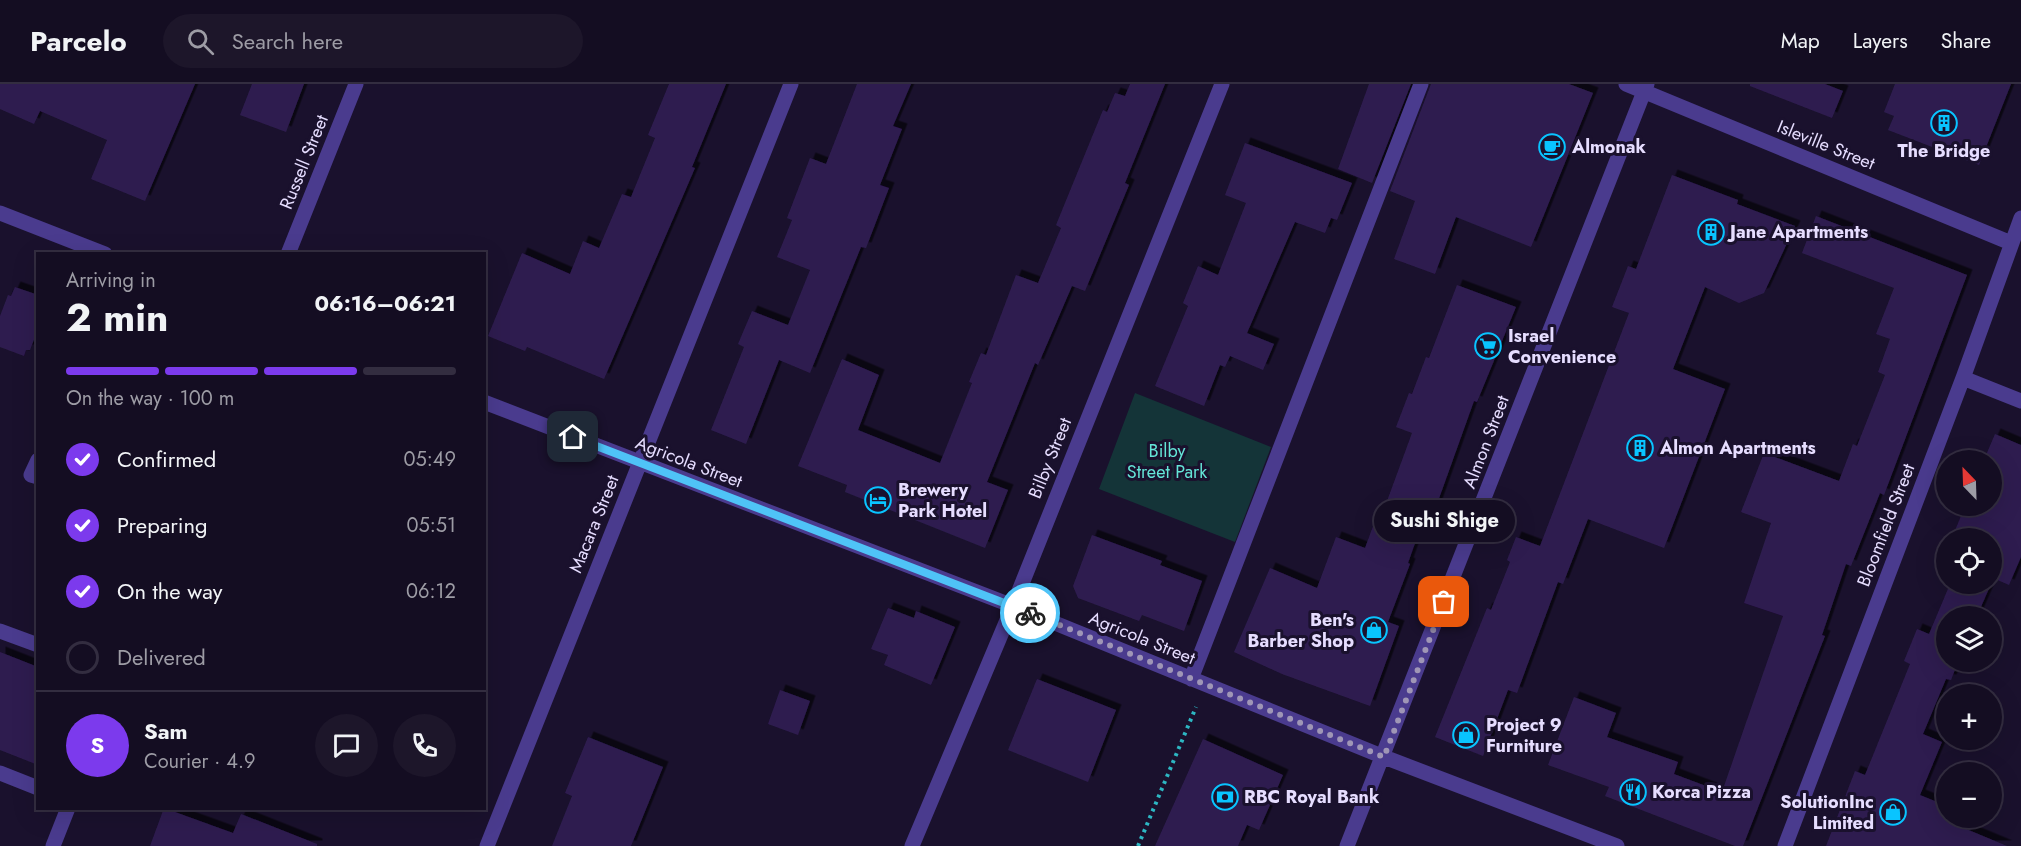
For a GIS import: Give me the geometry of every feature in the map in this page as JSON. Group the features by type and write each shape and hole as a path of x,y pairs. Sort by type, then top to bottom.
{"street":[{"name":"Russell Street","path":"289,252 356,84"},
{"name":"Macara Street","path":"487,846 791,84"},
{"name":"Bilby Street","path":"912,846 1013,606 1222,84"},
{"path":"1198,682 1421,84"},
{"name":"Isleville Street","path":"1626,84 1646,88 2011,243"},
{"name":"Almon Street","path":"1347,846 1646,88"},
{"path":"0,213 100,252"},
{"name":"Bloomfield Street","path":"1785,846 1964,378 2021,218"},
{"path":"1964,378 2021,400"},
{"name":"Agricola Street","path":"486,403 639,464 1013,606 1384,757 1617,846"},
{"path":"0,631 36,644"},
{"path":"0,773 36,787"},
{"path":"53,846 67,810"}],"path":[{"path":"1138,846 1198,682"}],"green space":[{"name":"Bilby Street Park","path":"1135,393 1271,447 1235,542 1099,489"}],"building":[{"path":"0,84 195,84 145,201 91,179 107,140 40,111 34,124 0,109"},
{"path":"252,84 304,84 286,132 240,115"},
{"path":"669,84 726,84 692,167 695,168 604,379 527,347 525,351 488,336 522,253 570,274 583,241 599,248 622,194 631,197 655,138 648,135"},
{"path":"857,84 911,84 893,126 902,129 880,185 889,188 866,248 861,247 810,373 779,360 746,444 711,430 744,347 738,344 752,311 788,325 810,270 777,257 792,220 787,218 810,158 826,164"},
{"path":"1130,84 1165,84 1125,183 1129,185 1085,291 1072,286 1038,365 1035,363 987,482 1008,490 985,548 845,492 847,485 798,466 842,359 879,375 858,430 940,463 972,383 969,382 981,353 986,355 1016,275 1038,283 1061,228 1056,225 1103,110 1107,112 1115,93 1125,96"},
{"path":"1369,84 1411,84 1372,183 1338,169"},
{"path":"1431,84 1569,84 1593,93 1531,247 1456,217 1435,274 1394,259 1415,201 1390,191"},
{"path":"1750,84 1825,84 1843,91 1832,118 1750,86"},
{"name":"The Bridge","path":"1895,84 2011,84 1979,165 1888,130 1894,116 1884,112"},
{"path":"1245,143 1352,183 1337,220 1331,218 1325,233 1295,222 1247,333 1274,344 1263,370 1230,356 1225,367 1220,365 1204,406 1155,386 1188,306 1183,303 1198,266 1218,275 1246,203 1225,195"},
{"path":"1672,175 1738,200 1737,204 1795,226 1764,293 1739,303 1705,287 1673,369 1725,389 1664,548 1588,519 1563,584 1558,582 1517,693 1508,690 1483,756 1435,737 1487,608 1491,610 1510,562 1507,560 1516,537 1540,546 1629,313 1612,307 1628,266 1636,269"},
{"path":"1816,216 1967,275 1884,495 1880,493 1851,566 1846,564 1822,635 1825,636 1743,846 1735,846 1605,796 1609,787 1548,765 1574,697 1616,713 1607,737 1678,762 1674,774 1722,792 1783,616 1744,603 1771,523 1741,512 1764,453 1839,481 1853,444 1857,446 1885,375 1878,372 1890,339 1876,334 1894,288 1802,253"},
{"path":"1457,285 1516,307 1477,402 1474,401 1432,518 1425,515 1408,563 1410,564 1388,622 1399,626 1370,706 1282,674 1234,652 1270,568 1317,588 1336,537 1365,548 1379,510 1383,512 1412,433 1396,427 1426,357 1429,358"},
{"path":"15,287 36,294 36,334 30,350 26,350 24,356 0,347 0,316 8,295 11,296"},
{"path":"1995,434 2021,445 2021,557 2009,585 2002,582 2002,528 1956,528 1961,516 2002,516 2002,450 1988,450"},
{"path":"1092,535 1162,561 1160,565 1202,581 1184,631 1142,615 1139,621 1078,598 1073,586"},
{"path":"1946,594 1987,594 1981,606 1941,606"},
{"path":"888,608 914,618 916,611 955,627 931,685 884,665 888,655 871,649"},
{"path":"1936,617 1936,672 1954,672 1951,680 1946,679 1944,684 1936,684 1936,703 1923,734 1936,739 1936,750 1939,750 1920,795 1936,802 1936,828 1964,828 2007,846 1826,846 1855,771 1865,775 1910,664 1904,661 1917,629 1929,634"},
{"path":"0,652 36,666 36,764 0,750"},
{"path":"1037,679 1116,710 1088,782 1008,750"},
{"path":"780,690 810,701 798,735 768,724"},
{"path":"588,737 663,767 631,846 552,846 572,796 565,793"},
{"name":"RBC Royal Bank","path":"1203,739 1283,775 1259,830 1247,825 1238,846 1155,846"},
{"path":"163,810 170,810 233,833 241,814 317,844 317,846 150,846"}],"way so far":[{"path":"1030,613 1384,757 1444,602"}],"place":[{"name":"The Bridge","path":"1944,123"},
{"name":"Almonak","path":"1552,147"},
{"name":"Jane Apartments","path":"1711,232"},
{"name":"Israel Convenience","path":"1488,346"},
{"name":"Almon Apartments","path":"1640,448"},
{"name":"Brewery Park Hotel","path":"878,500"},
{"name":"Sushi Shige","path":"1444,602"},
{"name":"Ben's Barber Shop","path":"1374,630"},
{"name":"Project 9 Furniture","path":"1466,735"},
{"name":"Korca Pizza","path":"1633,792"},
{"name":"RBC Royal Bank","path":"1225,797"},
{"name":"SolutionInc Limited","path":"1893,812"}],"route":[{"path":"573,437 1030,613"}]}
